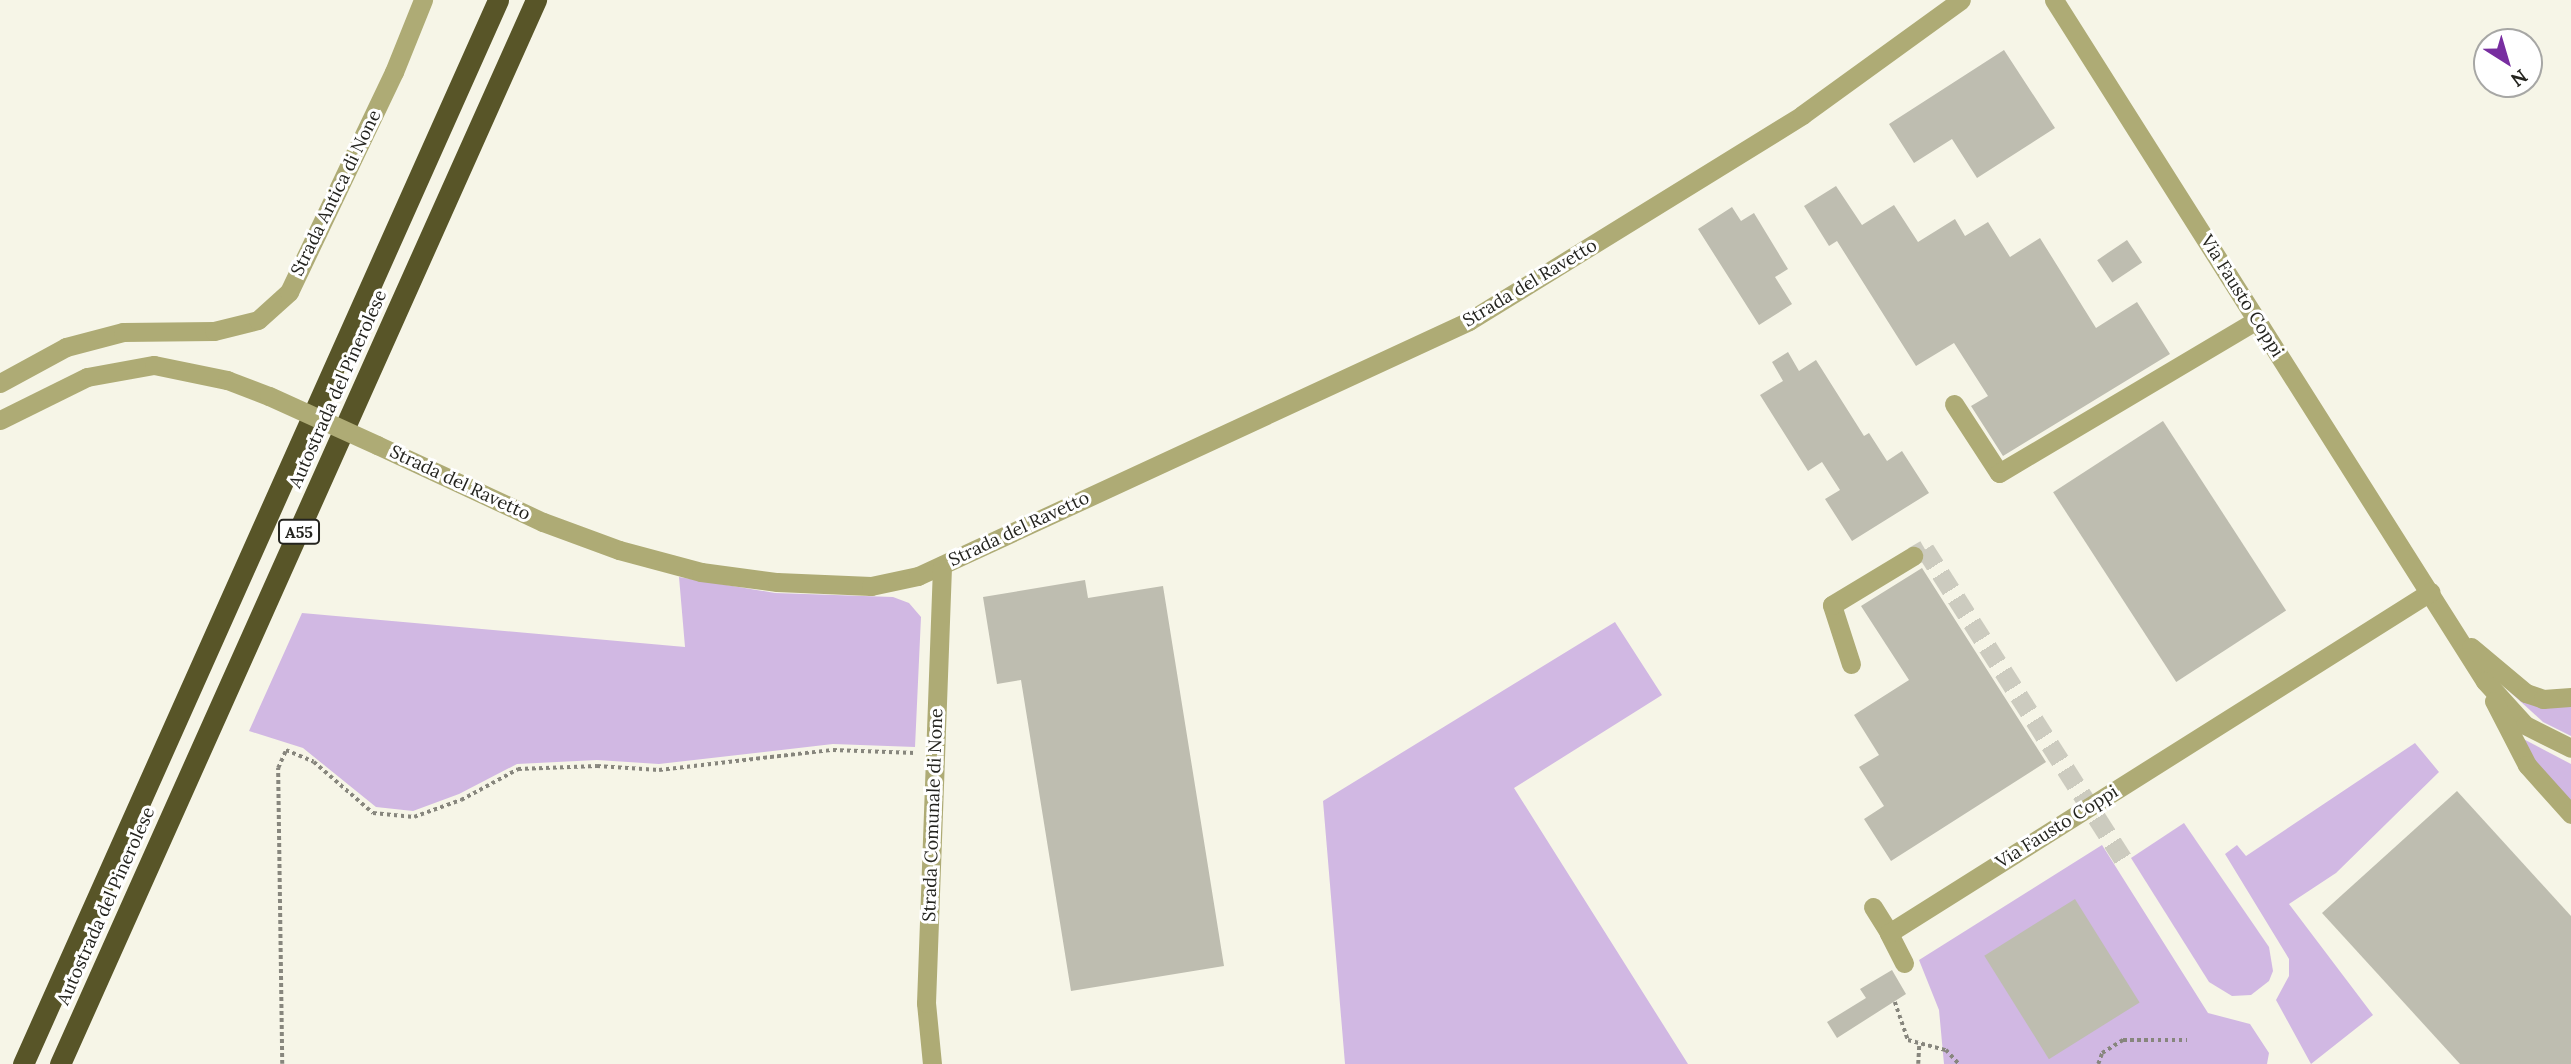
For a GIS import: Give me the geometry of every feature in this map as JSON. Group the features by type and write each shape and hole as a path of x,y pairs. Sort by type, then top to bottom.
{"highway":[{"name":"Autostrada del Pinerolese","path":"23,1064 498,0"},
{"name":"Autostrada del Pinerolese","path":"60,1064 537,0"}],"street":[{"name":"Strada Antica di None","path":"0,383 66,347 123,332 214,331 258,320 289,292 394,72 423,0"},
{"name":"Strada del Ravetto","path":"0,420 87,377 153,365 204,374 269,396 543,522 619,550 701,572 776,582 871,586 918,576 1469,321 1802,115 1961,0"},
{"name":"Via Fausto Coppi","path":"2054,0 2485,681 2527,765 2571,814"},
{"path":"1954,404 1999,473 2257,320"},
{"path":"1851,664 1832,605 1913,556"},
{"name":"Strada Comunale di None","path":"932,1064 926,1003 942,565"},
{"name":"Via Fausto Coppi","path":"1889,933 2430,593"},
{"path":"2455,634 2526,693 2543,699 2571,697"},
{"name":"Via Fausto Coppi","path":"2485,681 2525,725 2571,748"},
{"path":"1873,907 1904,963"}],"path":[{"path":"282,1064 278,768 286,750 314,762 373,813 414,817 461,800 518,769 597,766 659,770 833,750 935,754"},
{"path":"1895,1002 1908,1041 1946,1050 1959,1064"},
{"path":"2098,1064 2102,1054 2123,1040 2187,1040"},
{"path":"1918,1064 1919,1043"}],"shaded area":[{"path":"679,577 775,593 893,597 909,603 921,617 915,747 833,744 659,764 597,760 517,764 459,794 413,811 376,807 303,748 249,731 302,613 685,647"},
{"path":"1615,622 1662,695 1514,788 1688,1064 1345,1064 1323,801"},
{"path":"2510,692 2571,705 2571,736 2543,722"},
{"path":"2512,733 2571,764 2571,806"},
{"path":"2415,743 2439,772 2336,873 2289,904 2373,1015 2311,1064 2276,1000 2289,976 2289,959 2225,854 2237,845 2246,856"},
{"path":"2184,823 2269,947 2273,971 2269,981 2251,995 2232,996 2209,982 2131,858"},
{"path":"2102,845 2208,1013 2250,1024 2269,1053 2267,1064 1944,1064 1939,1010 1919,960"}],"building":[{"path":"2004,50 2055,128 1977,178 1952,139 1914,163 1889,124"},
{"path":"1836,186 1862,225 1894,205 1918,242 1955,219 1965,236 1988,222 2010,257 2040,238 2096,328 2137,302 2170,354 2003,456 1971,406 1988,396 1954,343 1916,366 1837,241 1829,246 1804,206"},
{"path":"1732,207 1741,221 1754,213 1788,269 1775,277 1792,304 1759,325 1698,229"},
{"path":"2127,240 2142,262 2112,283 2097,260"},
{"path":"1788,352 1799,371 1816,360 1864,436 1869,433 1887,461 1902,451 1929,493 1852,541 1825,499 1840,490 1822,462 1808,471 1760,395 1783,381 1772,362"},
{"path":"2163,421 2286,611 2176,682 2053,492"},
{"path":"1922,568 2046,762 1891,861 1864,819 1884,806 1859,767 1879,755 1854,715 1909,680 1861,606"},
{"path":"1085,580 1088,598 1163,586 1224,966 1071,991 1021,680 997,684 983,597"},
{"path":"2457,791 2571,916 2571,1064 2460,1064 2322,913"},
{"path":"2075,899 2140,1002 2049,1059 1984,956"},
{"path":"1892,970 1906,994 1837,1038 1827,1022 1866,998 1860,989"}],"tunnel":[{"path":"1913,556 1925,549 2125,862"}]}
